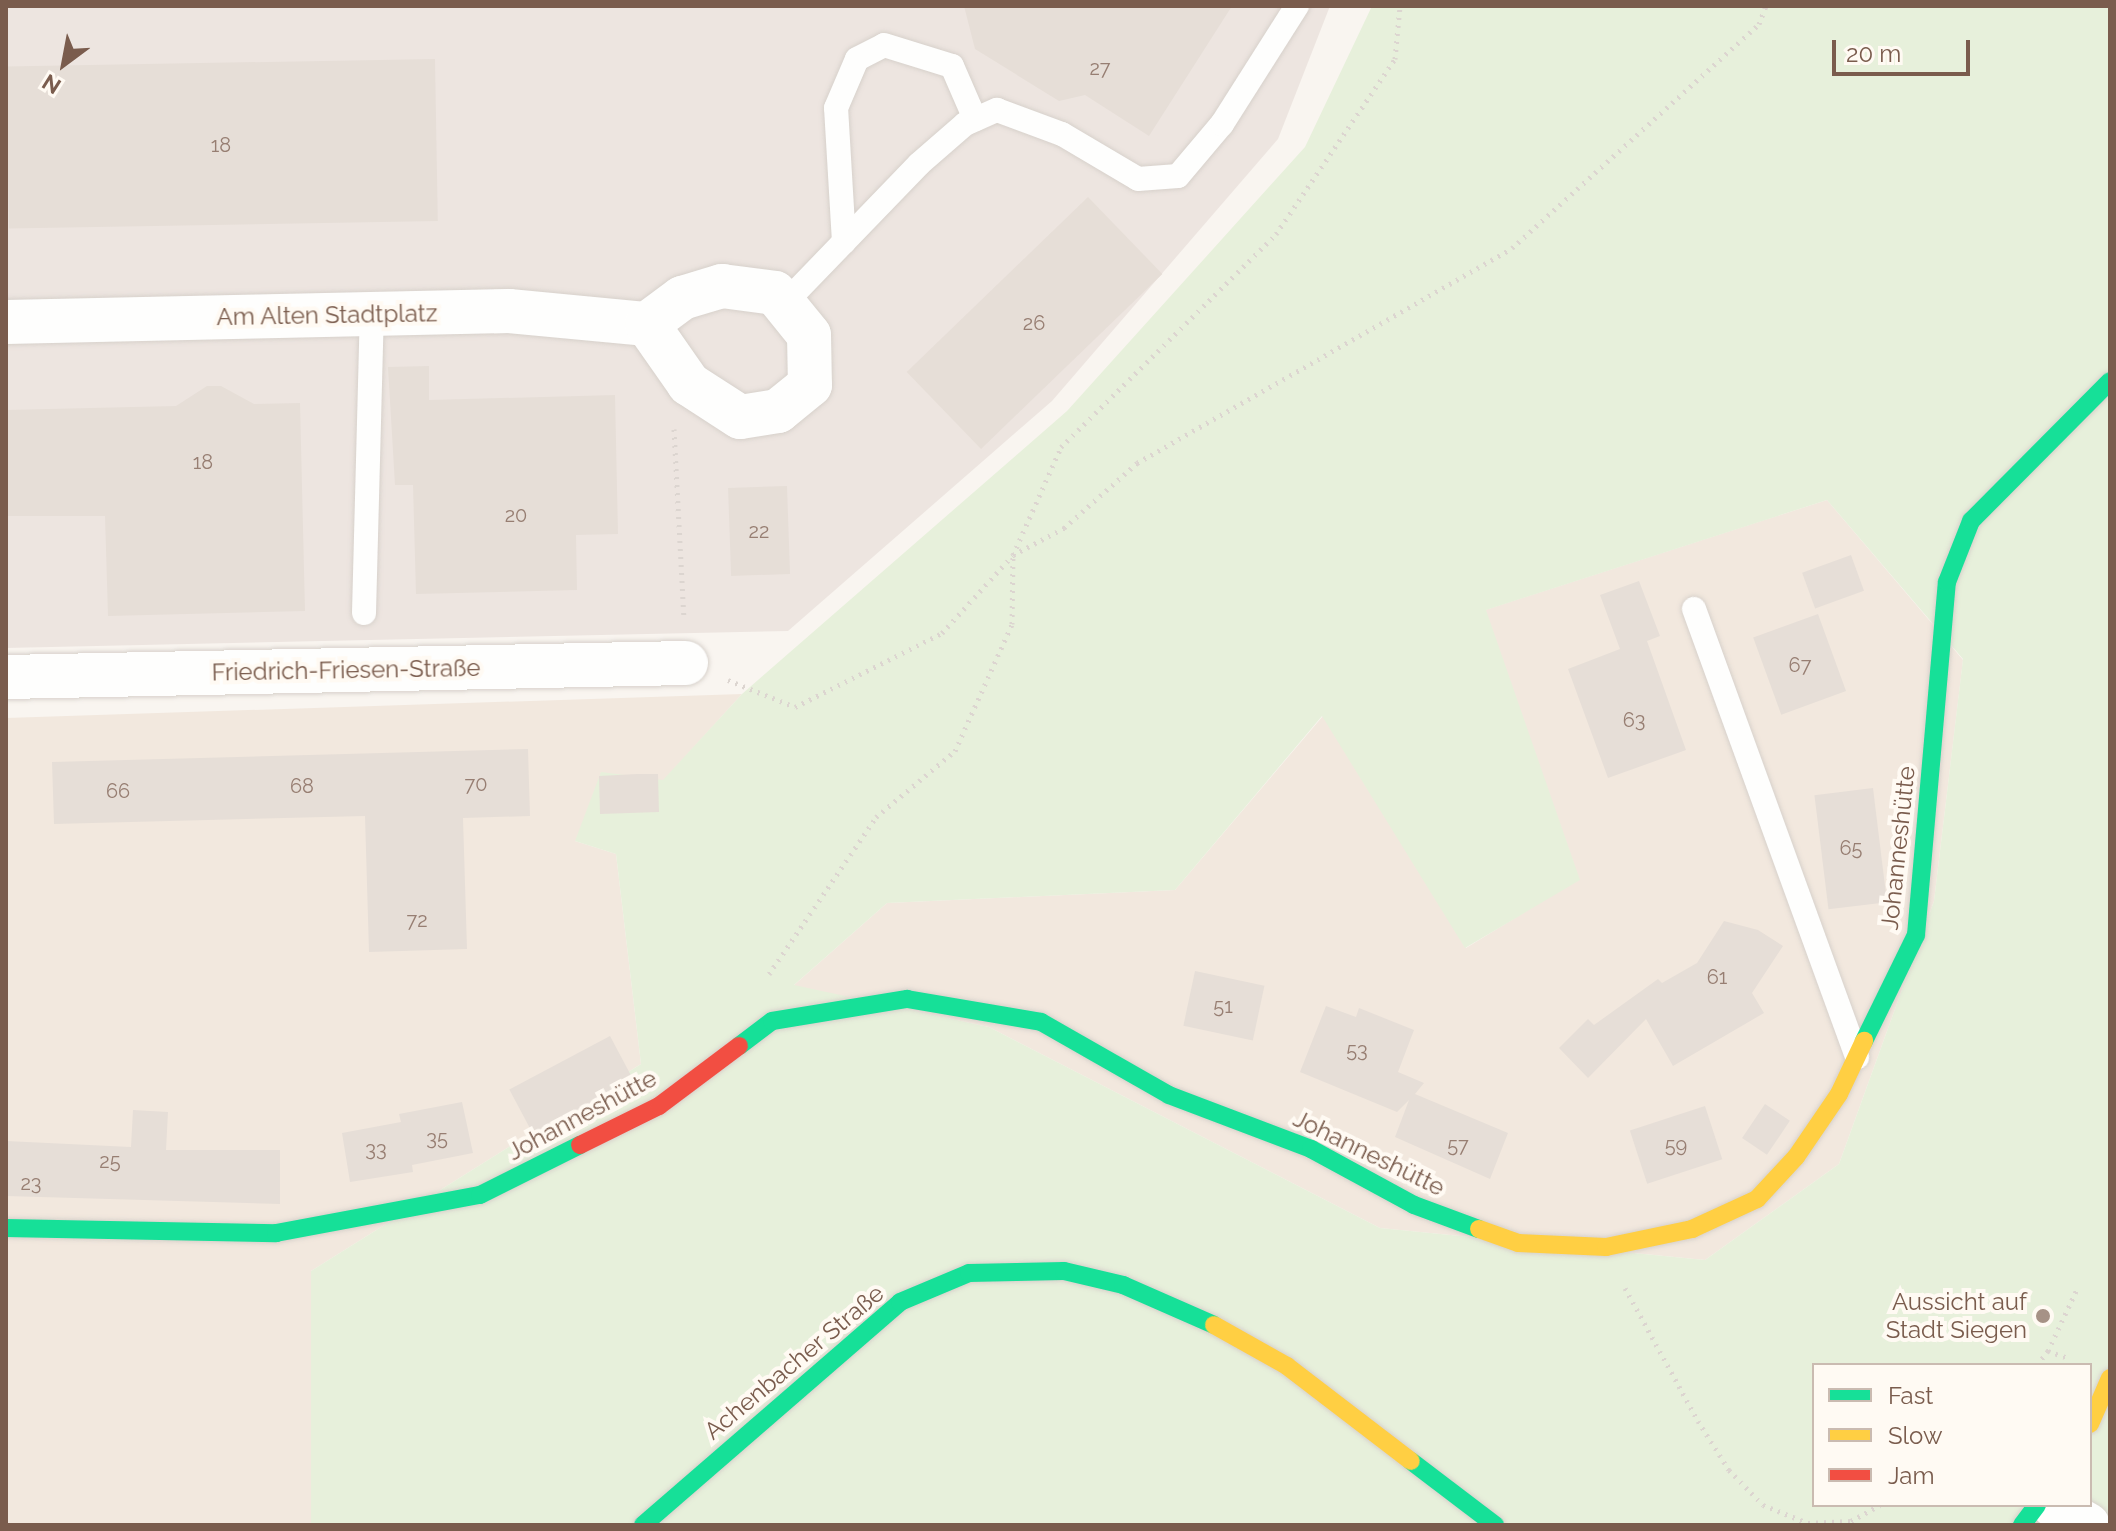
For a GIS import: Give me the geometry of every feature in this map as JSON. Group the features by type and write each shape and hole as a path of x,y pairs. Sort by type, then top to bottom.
{"street":[{"path":"722,286 775,293 784,304 809,335 810,385 778,411 740,417 689,384 647,324 682,298 722,286"},
{"name":"Am Alten Stadtplatz","path":"6,322 509,311 647,324"},
{"name":"Johanneshütte","path":"6,1228 276,1233 480,1195 659,1106 772,1021 907,999 1041,1022 1169,1095 1311,1149 1414,1205 1518,1243 1606,1247 1692,1229 1757,1199 1796,1157 1839,1094 1916,935 1947,582 1971,521 2110,381"},
{"name":"Friedrich-Friesen-Straße","path":"6,677 686,663"},
{"name":"Achenbacher Straße","path":"643,1525 900,1302 969,1273 1010,1269 1064,1271 1123,1285 1233,1333 1287,1366 1495,1525"},
{"path":"2098,1428 2110,1378"},
{"path":"2022,1525 2036,1507"},
{"path":"2056,1507 2088,1525"}],"lane":[{"path":"784,304 919,164 975,119 997,110 1062,134 1138,179 1178,176 1222,124 1297,6"},
{"path":"844,242 836,108 857,59 884,45 952,66 975,119"},
{"path":"364,613 372,314"},
{"path":"1694,609 1857,1057"}],"path":[{"path":"670,360 686,663 795,707 942,633 1013,555 1061,447 1276,234 1395,59 1400,6"},
{"path":"1013,555 1064,528 1137,463 1512,248 1759,24 1766,6"},
{"path":"772,1021 763,982 876,817 955,751 1012,624 1013,555"},
{"path":"1606,1247 1658,1353 1729,1470 1763,1505 1808,1523 1850,1523 1877,1507"},
{"path":"2039,1363 2048,1351 2078,1287"},
{"path":"2048,1351 2073,1360"}],"shaded area":[{"path":"6,6 1330,6 1278,139 1052,401 788,631 6,648"},
{"path":"1827,500 1963,660 1934,901 1839,1164 1705,1260 1380,1228 989,1027 793,986 887,903 1175,890 1323,716 1466,948 1579,879 1485,610"},
{"path":"742,694 663,781 575,841 616,854 641,1064 311,1271 311,1525 6,1525 6,718"}],"green space":[{"path":"1372,6 2110,6 2110,1525 311,1525 311,1271 641,1064 616,854 575,841 601,772 663,780 742,694 1067,411 1305,147","holes":["1827,500 1963,659 1934,901 1839,1164 1705,1260 1380,1228 989,1027 794,985 887,903 1175,890 1322,716 1465,948 1580,880 1486,610"]}],"building":[{"path":"964,6 1232,6 1149,136 1085,95 1059,101 975,49"},
{"path":"435,59 438,221 9,228 6,66"},
{"path":"1088,197 1162,274 981,449 907,372"},
{"path":"429,366 429,400 615,395 618,534 576,535 577,590 416,594 413,485 395,485 388,367"},
{"path":"207,386 221,386 254,404 300,403 305,611 108,616 105,516 6,516 6,410 176,406"},
{"path":"787,486 790,574 731,576 728,488"},
{"path":"1851,555 1864,591 1815,608 1802,573"},
{"path":"1639,581 1660,636 1647,641 1686,750 1608,778 1568,669 1620,649 1600,595"},
{"path":"1818,614 1846,691 1781,715 1753,638"},
{"path":"528,749 530,816 463,818 467,949 369,952 365,816 54,824 52,762"},
{"path":"658,774 659,812 600,814 599,776"},
{"path":"1873,788 1887,902 1828,909 1814,795"},
{"path":"1724,921 1758,930 1783,946 1752,993 1764,1013 1673,1066 1646,1019 1588,1078 1559,1048 1588,1019 1594,1025 1658,979 1662,983 1697,963"},
{"path":"1195,971 1264,986 1253,1041 1183,1026"},
{"path":"1326,1006 1356,1017 1359,1008 1414,1030 1398,1072 1424,1083 1415,1094 1508,1133 1490,1179 1395,1137 1409,1100 1397,1112 1300,1072"},
{"path":"610,1036 635,1083 534,1136 509,1090"},
{"path":"462,1102 473,1153 412,1165 413,1172 350,1182 342,1133 401,1122 399,1114"},
{"path":"1765,1104 1790,1121 1767,1155 1742,1138"},
{"path":"1705,1106 1722,1159 1647,1184 1630,1130"},
{"path":"133,1110 168,1112 166,1150 280,1150 280,1204 6,1196 6,1141 131,1147"}],"traffic: fast":[{"path":"1864,1041 1916,935 1947,582 1971,521 2110,381"},
{"path":"739,1046 772,1021 907,999 1041,1022 1169,1095 1311,1149 1414,1205 1479,1229"},
{"path":"6,1228 276,1233 480,1195 580,1145"},
{"path":"643,1525 900,1302 969,1273 1064,1271 1123,1285 1214,1325"},
{"path":"1411,1461 1495,1525"},
{"path":"2022,1525 2036,1507"}],"traffic: slow":[{"path":"1479,1229 1518,1243 1606,1247 1692,1229 1757,1199 1796,1157 1839,1094 1864,1041"},
{"path":"1214,1325 1287,1366 1411,1461"},
{"path":"2092,1419 2110,1378"}],"traffic: jam":[{"path":"580,1145 659,1106 739,1046"}],"place":[{"name":"Aussicht auf Stadt Siegen","path":"2043,1316"}]}
